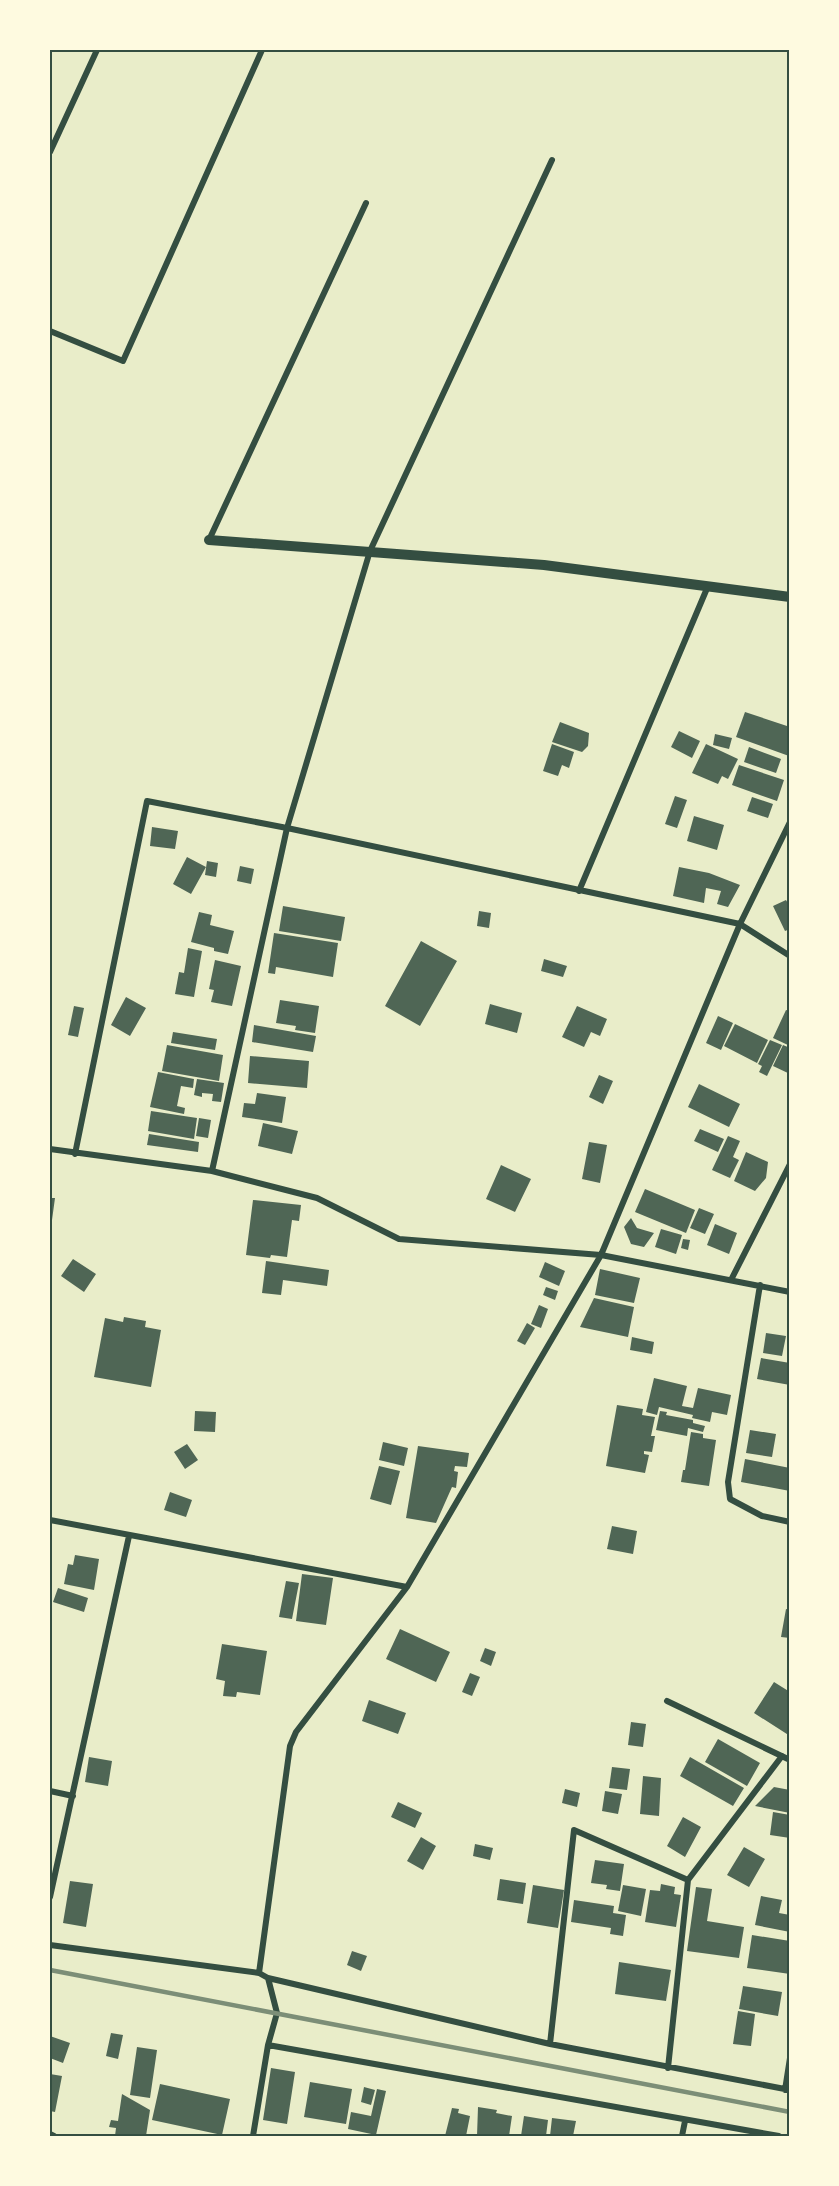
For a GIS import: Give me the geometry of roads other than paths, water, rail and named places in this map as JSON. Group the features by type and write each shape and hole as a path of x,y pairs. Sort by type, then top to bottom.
{"street":[{"path":"50,152 97,50"},
{"path":"50,331 123,361 262,50"},
{"path":"212,1171 288,828 370,551 552,160"},
{"path":"366,203 209,540 544,565 789,597"},
{"path":"579,891 708,586"},
{"path":"75,1154 147,801 288,828 740,924 789,956"},
{"path":"259,1973 290,1746 303,1722 407,1587 601,1255 740,924 789,822"},
{"path":"50,1149 212,1171 317,1198 399,1239 601,1255 789,1292"},
{"path":"731,1280 789,1164"},
{"path":"760,1286 728,1482 730,1499 762,1516 789,1522"},
{"path":"50,1520 407,1587"},
{"path":"50,1897 129,1536"},
{"path":"667,1701 789,1760"},
{"path":"668,2068 688,1880 782,1756"},
{"path":"50,1791 73,1796"},
{"path":"550,2044 574,1830 688,1880"},
{"path":"50,1945 259,1973 268,1978 550,2044 787,2090 789,2058"},
{"path":"253,2136 268,2045 277,2013 268,1978"},
{"path":"268,2045 779,2136"},
{"path":"682,2136 685,2121"},
{"path":"50,2134 54,2136"}],"railway":[{"path":"50,1970 790,2112"}]}
